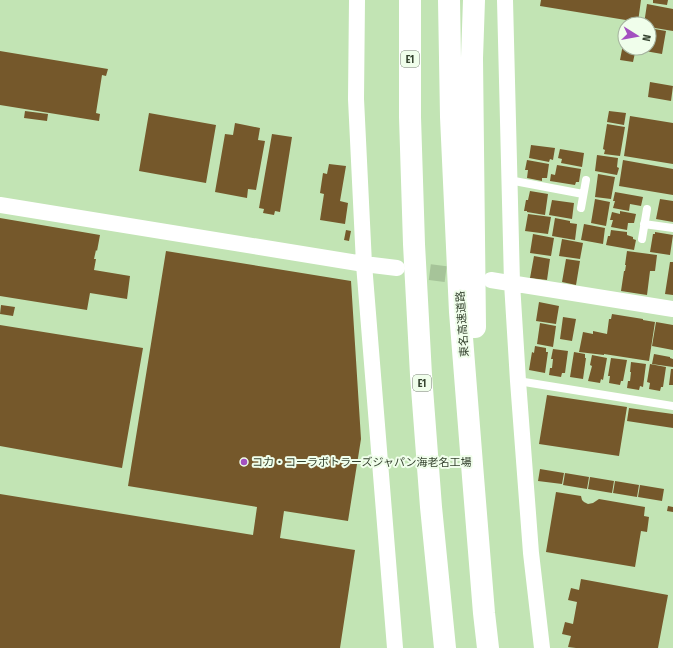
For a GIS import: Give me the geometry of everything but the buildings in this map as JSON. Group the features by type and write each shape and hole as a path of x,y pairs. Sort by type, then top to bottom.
{"highway":[{"path":"402,0 410,117"},
{"name":"E1","path":"410,0 410,117 414,244 421,375 431,507 445,648"},
{"name":"東名高速道路","path":"449,0 460,312 488,648"},
{"path":"473,477 475,330 472,58 474,0"}],"street":[{"path":"357,0 356,99 364,264 395,648"},
{"path":"505,0 512,283 531,554 542,648"},
{"path":"0,205 364,264 397,268"},
{"path":"492,280 673,309"}],"lane":[{"path":"509,180 583,194"},
{"path":"581,208 586,180"},
{"path":"642,239 647,209"},
{"path":"644,224 673,228"},
{"path":"518,381 673,406"}],"tunnel":[{"path":"406,269 468,277"}],"place":[{"name":"コカ・コーラボトラーズジャパン海老名工場","path":"244,462"}]}
